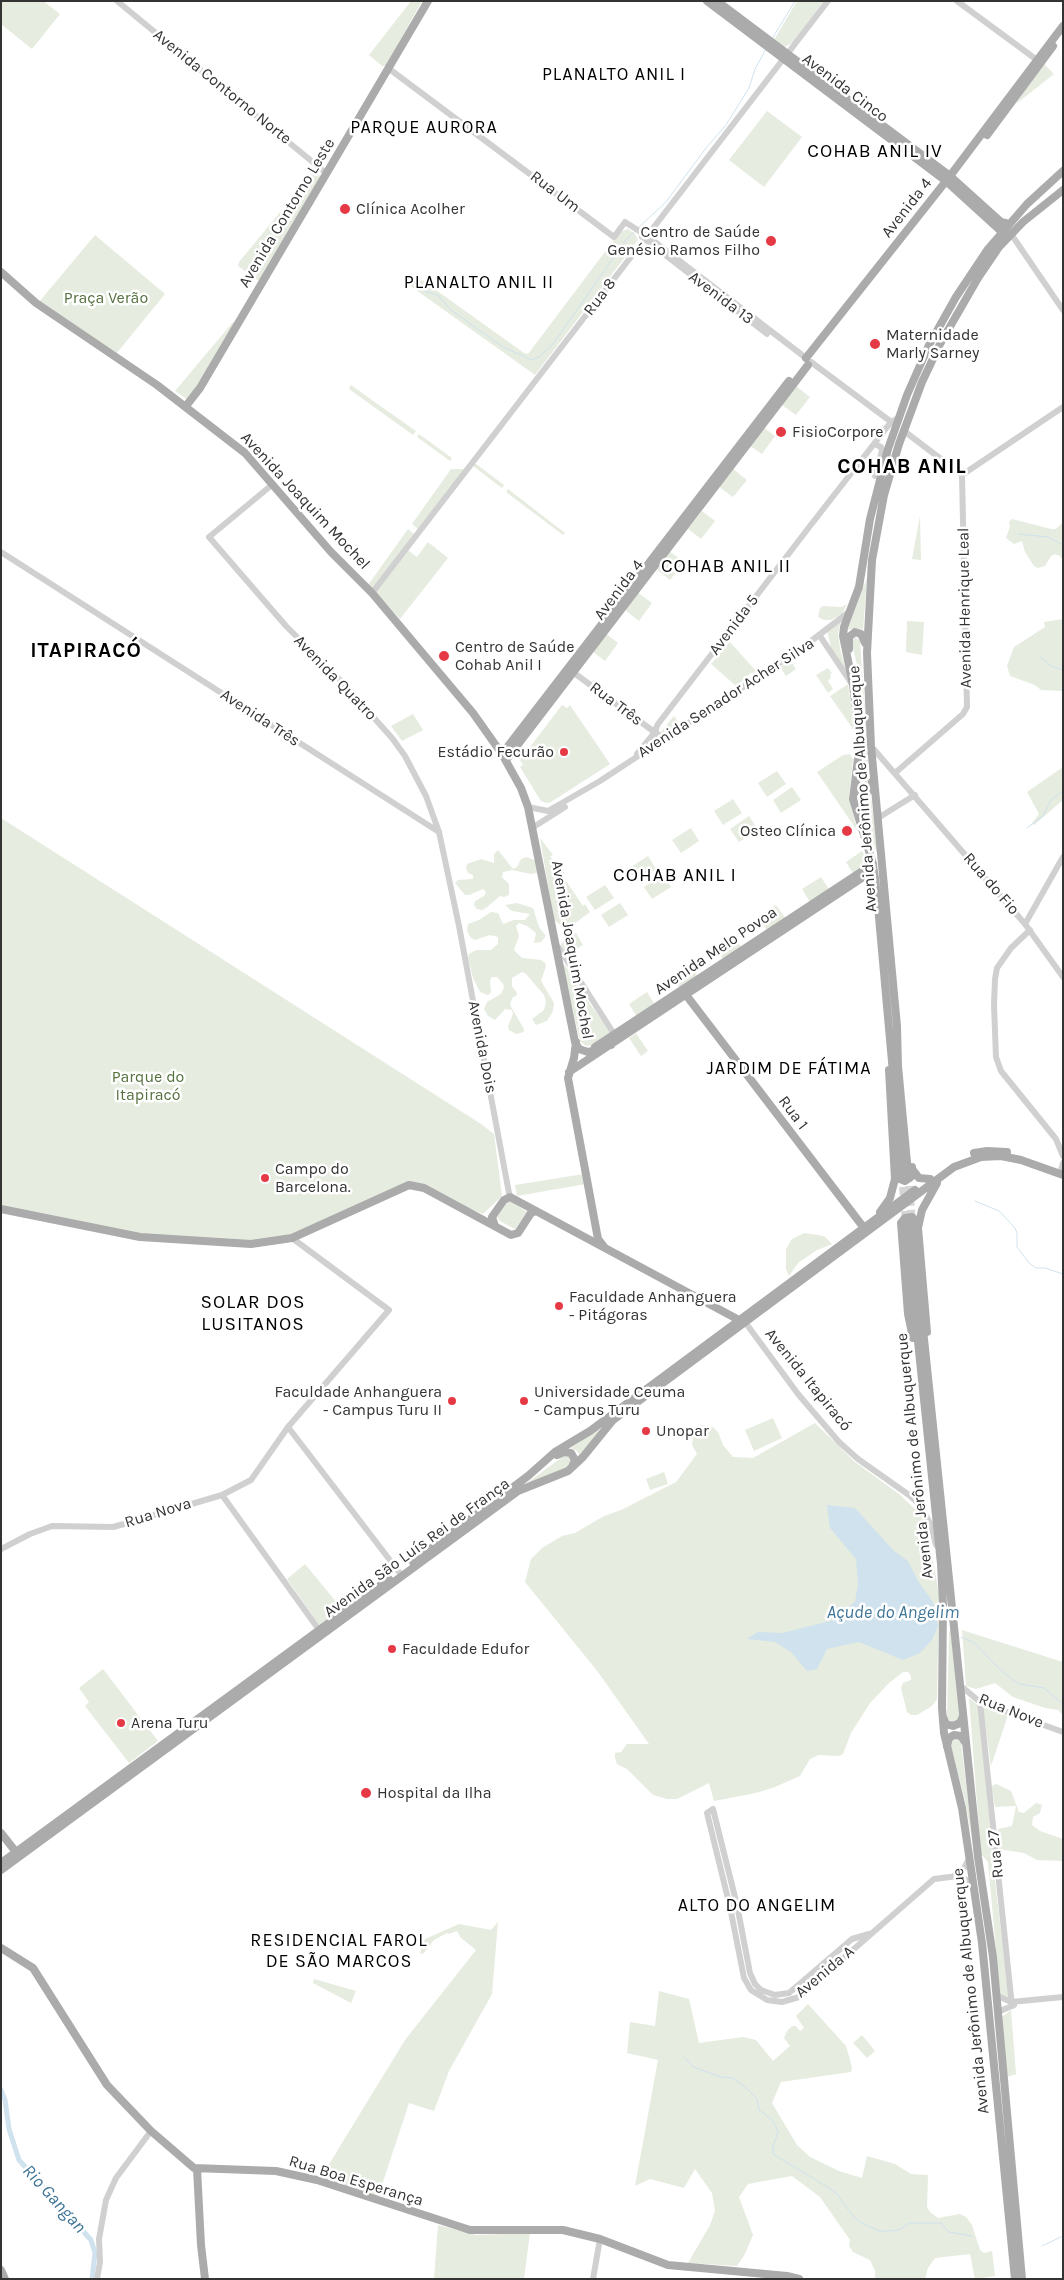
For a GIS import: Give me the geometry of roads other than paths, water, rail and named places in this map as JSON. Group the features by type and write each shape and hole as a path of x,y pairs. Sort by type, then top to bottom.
{"main road":[{"name":"Avenida Contorno Leste","path":"189,409 427,1"},
{"name":"Avenida Cinco","path":"707,1 760,37"},
{"name":"Avenida Cinco","path":"717,1 760,37 950,180 1001,222 1010,224"},
{"name":"Avenida 4","path":"505,758 807,361 950,180 1063,26"},
{"name":"Avenida 4","path":"1040,59 1063,33"},
{"name":"Avenida Jerônimo de Albuquerque","path":"907,1171 890,1038 875,878 873,864 854,799 859,729 853,685 843,636 844,624 859,587 870,519 894,424 900,417 930,345 956,297 1002,232 1063,171"},
{"name":"Avenida Cinco","path":"950,180 1002,232"},
{"name":"Avenida Jerônimo de Albuquerque","path":"907,1171 898,1066 897,1026 871,746 867,653 870,580 877,533 884,494 904,431 922,382 940,344 987,265 1011,234 1034,212 1063,190"},
{"path":"1002,232 1011,234"},
{"name":"Avenida Joaquim Mochel","path":"1,272 36,303 189,409 236,445 273,484 331,552 372,593 458,695 505,758 530,808 575,1038"},
{"path":"853,685 849,642 852,633 857,632 862,636 867,653"},
{"path":"858,764 856,786 859,792 865,794 872,787 872,761"},
{"name":"Avenida Joaquim Mochel","path":"534,828 559,948 575,1038 574,1061 568,1073 596,1241"},
{"name":"Avenida Melo Povoa","path":"568,1073 873,864"},
{"name":"Avenida Melo Povoa","path":"684,992 865,876 875,878"},
{"name":"Rua 1","path":"684,992 864,1228"},
{"name":"Avenida Melo Povoa","path":"575,1038 581,1050 588,1052 599,1050 614,1041"},
{"path":"864,1228 890,1198 894,1183 888,1085 890,1038"},
{"name":"Avenida São Luís Rei de França","path":"1,1862 518,1491 561,1475 572,1468 613,1420 864,1228 960,1159 987,1151 1014,1154 1062,1170"},
{"name":"Avenida São Luís Rei de França","path":"1,1870 321,1633 555,1452 590,1431 962,1163 992,1156 1021,1160 1062,1170"},
{"path":"894,1165 897,1177 903,1181 911,1177 907,1171"},
{"path":"907,1171 924,1180 930,1179"},
{"path":"912,1226 941,1177"},
{"path":"1,1209 140,1237 251,1244 292,1238 409,1185 424,1188 467,1212 516,1235 532,1211"},
{"path":"467,1212 485,1214 508,1199"},
{"name":"Avenida Itapiracó","path":"508,1199 596,1241 605,1248 742,1321"},
{"path":"495,1226 492,1216 498,1207"},
{"path":"906,1217 915,1220 912,1226 925,1366 909,1321 901,1233 901,1222 906,1217"},
{"path":"879,1223 893,1223 899,1228 901,1233"},
{"name":"Avenida Jerônimo de Albuquerque","path":"912,1226 915,1319 925,1366 961,1686 978,1858 990,1933 1022,2279"},
{"name":"Avenida Jerônimo de Albuquerque","path":"925,1366 941,1564 944,1634 942,1708 947,1750 961,1803 982,1943 1015,2279"},
{"path":"534,1470 566,1452 572,1454 575,1458 572,1468"},
{"path":"942,1708 944,1721 951,1726 960,1723 963,1712"},
{"path":"947,1750 948,1740 954,1735 962,1738 966,1746"},
{"path":"1,1833 16,1852"},
{"path":"982,1943 986,1957 993,2007 998,2012"},
{"path":"1,1948 29,1964 37,1973 98,2072 117,2096 178,2156 196,2169 205,2279"},
{"name":"Rua Boa Esperança","path":"196,2169 265,2170 298,2175 470,2230 549,2228 600,2239 668,2265 787,2276 798,2279"},
{"path":"1,2270 4,2279"}],"street":[{"name":"Avenida Contorno Norte","path":"117,1 326,173"},
{"name":"Rua 8","path":"372,593 828,1"},
{"path":"957,1 1040,59"},
{"path":"964,1 1040,59"},
{"name":"Rua Um","path":"388,68 614,237 625,222"},
{"name":"Avenida 13","path":"625,222 807,361 894,424"},
{"path":"1011,234 1063,310"},
{"path":"904,431 962,475 1063,407"},
{"name":"Avenida 5","path":"633,759 816,519 875,444 894,424"},
{"path":"875,444 881,447 882,451 875,476"},
{"name":"Avenida Henrique Leal","path":"895,773 963,714 967,704 962,475"},
{"name":"Avenida Quatro","path":"273,484 210,537 286,626 340,680 392,738 405,756 426,796 439,832"},
{"name":"Avenida Três","path":"1,552 439,832"},
{"name":"Avenida Senador Acher Silva","path":"534,828 600,781 822,633 849,612"},
{"path":"822,633 836,660 853,685"},
{"name":"Rua Três","path":"571,670 664,739"},
{"name":"Rua do Fio","path":"871,746 1030,930 1063,977"},
{"name":"Avenida Senador Acher Silva","path":"530,808 545,812 554,809 600,781"},
{"path":"878,818 914,795"},
{"name":"Avenida Dois","path":"439,832 459,926 505,1168 508,1199"},
{"path":"1025,924 1056,865 1063,857"},
{"path":"1030,930 1011,948 997,968 994,1006 996,1057 1001,1071 1056,1139 1063,1156"},
{"path":"559,948 614,1041"},
{"name":"Rua Nova","path":"1,1549 30,1534 52,1526 113,1526 222,1495 251,1480 288,1427 389,1310 292,1238"},
{"name":"Avenida Itapiracó","path":"742,1321 798,1394 839,1442 858,1459 920,1505 931,1525 941,1564"},
{"path":"288,1427 400,1572"},
{"path":"222,1495 321,1633"},
{"name":"Rua Nove","path":"961,1686 980,1702 1063,1732"},
{"name":"Rua 27","path":"980,1702 1012,2004"},
{"name":"Avenida A","path":"869,1934 852,1939 793,1991 780,1995 765,1992 755,1984 750,1973 737,1905 710,1811 744,1978 751,1990 761,1998 774,2002 795,1999 931,1880 954,1876"},
{"path":"954,1876 963,1870 969,1856"},
{"path":"954,1876 965,1879 974,1888"},
{"path":"996,1995 1012,2004"},
{"path":"998,2012 1012,2004 1063,1998"},
{"path":"97,2279 100,2262 99,2239 106,2200 116,2178 149,2129"},
{"path":"593,2279 600,2239"}],"water":[{"name":"Açude do Angelim","path":"827,1505 855,1508 894,1551 908,1561 918,1581 933,1602 938,1626 932,1640 920,1653 903,1660 859,1642 827,1649 817,1669 807,1671 791,1652 775,1642 747,1639 758,1632 782,1633 830,1621 855,1602 858,1584 856,1559 830,1528"},
{"path":"359,2176 376,2181 374,2190 358,2184"}],"waterway":[{"path":"772,39 795,1"},
{"path":"638,228 666,202 706,148 726,125 749,88 755,69 766,49"},
{"path":"413,281 425,291 439,296 451,310 503,347 532,360 539,357 553,344 625,241 635,231"},
{"path":"1018,534 1048,537 1063,545"},
{"path":"1040,657 1051,666 1063,670"},
{"path":"1027,828 1043,816 1051,800 1063,791"},
{"path":"975,1201 999,1211 1015,1228 1017,1247 1029,1263 1036,1268 1045,1268 1063,1274"},
{"path":"961,1637 975,1643 994,1664 1014,1681 1020,1684 1044,1688 1063,1704"},
{"path":"684,2057 693,2067 721,2077 733,2078 746,2088 757,2099 759,2110 772,2120 776,2127 778,2132 773,2147 773,2154 836,2193 853,2216 862,2223 879,2231 899,2230 909,2223 941,2223 949,2232 972,2236"},
{"name":"Rio Gangan","path":"1,2090 5,2100 9,2129 19,2160 91,2240 95,2253 92,2279"},
{"path":"1042,2246 1063,2236"}],"tunnel":[{"path":"908,1174 912,1222"},
{"path":"902,1175 906,1223"}],"place":[{"name":"Clínica Acolher","path":"345,209"},
{"name":"Centro de Saúde Genésio Ramos Filho","path":"771,241"},
{"name":"Maternidade Marly Sarney","path":"875,344"},
{"name":"FisioCorpore","path":"781,432"},
{"name":"Centro de Saúde Cohab Anil I","path":"444,656"},
{"name":"Estádio Fecurão","path":"564,752"},
{"name":"Osteo Clínica","path":"847,831"},
{"name":"Campo do Barcelona.","path":"265,1178"},
{"name":"Faculdade Anhanguera - Pitágoras","path":"559,1306"},
{"name":"Faculdade Anhanguera - Campus Turu II","path":"452,1401"},
{"name":"Universidade Ceuma - Campus Turu","path":"524,1401"},
{"name":"Unopar","path":"646,1431"},
{"name":"Faculdade Edufor","path":"392,1649"},
{"name":"Arena Turu","path":"121,1723"},
{"name":"Hospital da Ilha","path":"366,1793"}],"district":[{"name":"PLANALTO ANIL I","path":"614,75"},
{"name":"PARQUE AURORA","path":"424,128"},
{"name":"COHAB ANIL IV","path":"875,152"},
{"name":"PLANALTO ANIL II","path":"479,283"},
{"name":"COHAB ANIL","path":"902,467"},
{"name":"COHAB ANIL II","path":"726,567"},
{"name":"ITAPIRACÓ","path":"86,651"},
{"name":"COHAB ANIL I","path":"675,876"},
{"name":"JARDIM DE FÁTIMA","path":"789,1069"},
{"name":"SOLAR DOS LUSITANOS","path":"253,1314"},
{"name":"ALTO DO ANGELIM","path":"757,1906"},
{"name":"RESIDENCIAL FAROL DE SÃO MARCOS","path":"339,1951"}],"park label":[{"name":"Praça Verão","path":"106,298"},
{"name":"Parque do Itapiracó","path":"148,1086"}]}
